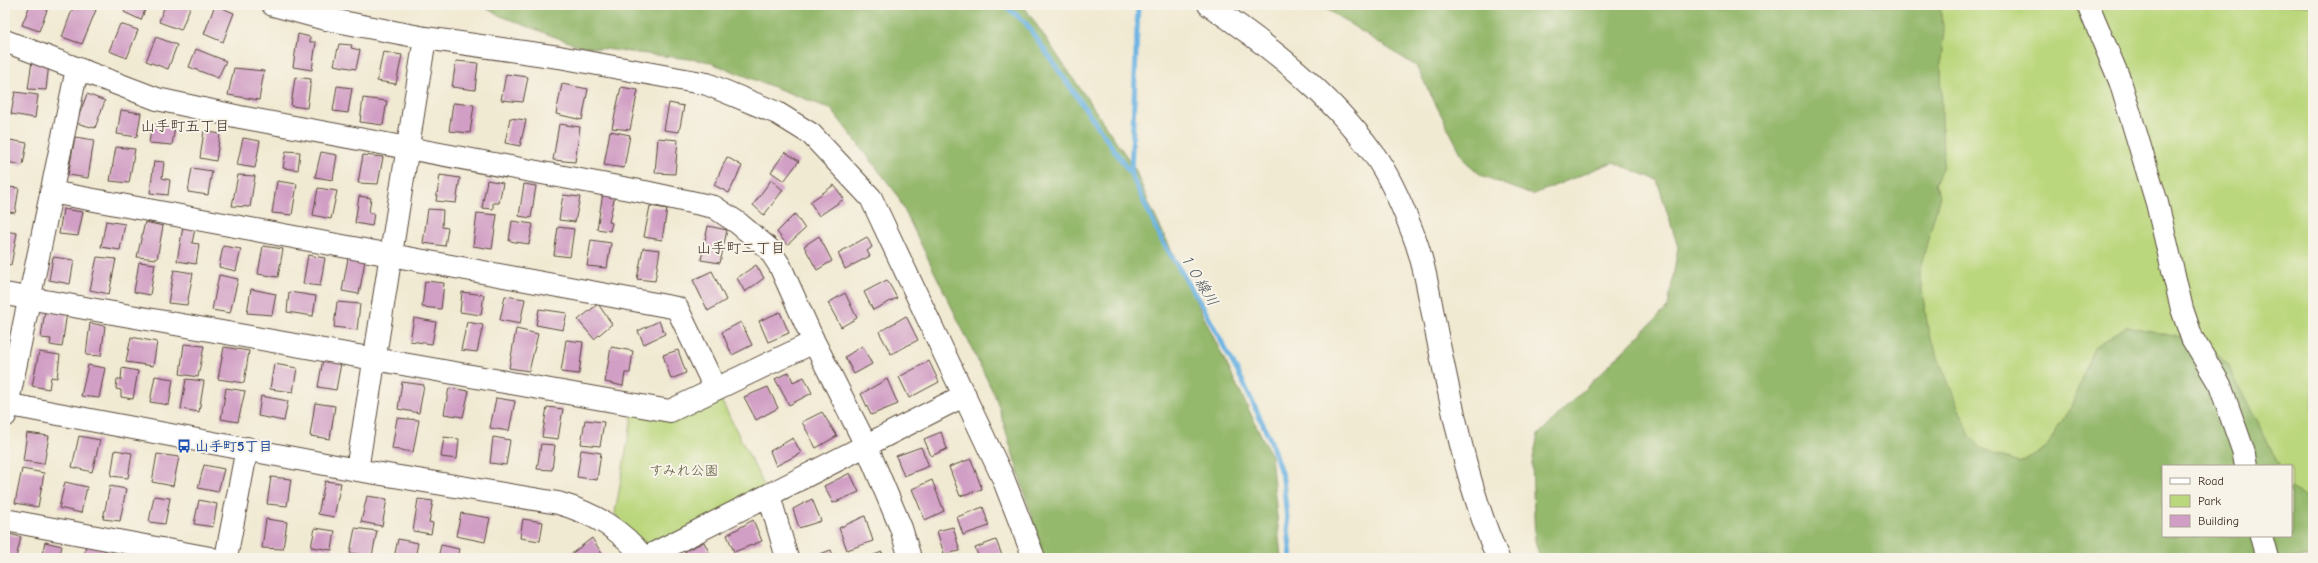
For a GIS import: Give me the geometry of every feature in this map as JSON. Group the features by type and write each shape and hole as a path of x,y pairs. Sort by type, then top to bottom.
{"street":[{"path":"273,5 321,18 425,38 558,57 708,84 777,113 811,134 871,198 1004,478 1034,558"},
{"path":"1209,5 1244,28 1299,73 1340,112 1374,154 1392,188 1413,232 1426,281 1460,441 1481,519 1498,558"},
{"path":"2088,5 2124,96 2157,203 2182,309 2192,338 2220,385 2243,450 2246,465"},
{"path":"357,470 425,38"},
{"path":"5,41 156,99 677,198 714,207 738,223 769,249 780,266 814,342 866,445 901,528 910,558"},
{"path":"77,68 6,408 247,448 357,470 558,503 584,511 614,527 644,558 965,395"},
{"path":"51,192 677,308 715,388"},
{"path":"5,294 670,411 715,388 814,342"},
{"path":"226,558 247,448"},
{"path":"769,495 787,558"},
{"path":"5,520 210,558"},
{"path":"2260,537 2267,558"}],"green space":[{"path":"481,5 1023,5 1135,169 1150,206 1271,456 1281,558 1044,558 996,398 896,193 831,109 706,61 579,46 498,15"},
{"path":"1320,5 1939,5 1944,30 1941,59 1943,166 1935,184 1940,195 1919,272 1929,335 1970,436 1983,449 2019,463 2046,448 2071,406 2094,347 2127,326 2205,343 2227,364 2279,465 2162,465 2162,537 2292,537 2292,488 2313,501 2313,558 1540,558 1535,541 1532,463 1538,435 1668,307 1678,247 1657,180 1613,162 1532,195 1481,175 1465,161 1416,66"},
{"path":"1783,5 2313,5 2313,558 1875,558"},
{"name":"すみれ公園","path":"715,388 769,495 644,558 615,513 634,406 670,411"}],"building":[{"path":"30,5 49,5 39,31 22,25"},
{"path":"74,5 84,5 96,10 82,44 62,37"},
{"path":"127,5 147,5 141,20 124,12"},
{"path":"165,5 191,5 181,30 159,22"},
{"path":"215,5 234,13 223,42 204,34"},
{"path":"120,24 138,30 127,58 109,51"},
{"path":"298,34 310,37 310,42 316,42 312,70 293,67"},
{"path":"156,37 177,45 168,69 146,61"},
{"path":"339,44 352,45 351,48 360,50 356,69 334,65"},
{"path":"196,49 226,61 218,78 189,67"},
{"path":"383,52 402,55 396,84 377,81"},
{"path":"32,61 49,63 46,90 28,89"},
{"path":"456,61 478,63 475,90 452,87"},
{"path":"234,68 264,71 259,100 228,95"},
{"path":"506,74 528,77 523,102 501,100"},
{"path":"295,77 311,79 307,108 291,106"},
{"path":"562,84 588,89 582,120 556,114"},
{"path":"337,86 352,88 348,113 333,111"},
{"path":"621,87 638,90 630,130 612,128"},
{"path":"15,92 38,95 35,118 11,114"},
{"path":"87,94 105,101 95,128 76,123"},
{"path":"363,98 387,101 383,125 360,122"},
{"path":"453,103 474,105 470,133 449,131"},
{"path":"669,103 684,106 679,132 664,130"},
{"path":"121,110 141,113 137,137 117,134"},
{"path":"510,118 526,120 520,146 505,143"},
{"path":"152,124 175,127 172,145 149,143"},
{"path":"559,124 580,127 575,162 553,160"},
{"path":"204,131 220,134 216,161 200,158"},
{"path":"610,131 630,135 624,168 604,165"},
{"path":"75,137 94,140 88,178 68,175"},
{"path":"243,138 260,141 255,168 237,165"},
{"path":"658,138 678,140 675,174 655,173"},
{"path":"10,140 27,143 23,165 6,162"},
{"path":"116,147 135,149 129,183 110,181"},
{"path":"286,151 300,152 298,170 283,168"},
{"path":"321,152 337,155 333,180 315,177"},
{"path":"785,152 799,161 784,181 771,172"},
{"path":"363,155 383,157 378,184 358,183"},
{"path":"727,157 742,166 729,193 714,185"},
{"path":"154,161 164,162 162,178 170,180 168,195 150,193"},
{"path":"192,168 212,171 208,195 188,192"},
{"path":"238,175 255,176 250,207 232,206"},
{"path":"440,175 460,178 456,203 436,201"},
{"path":"487,180 503,183 499,203 493,203 493,209 482,208"},
{"path":"771,180 783,190 764,215 753,205"},
{"path":"277,181 297,184 292,215 272,213"},
{"path":"524,184 536,186 531,218 519,216"},
{"path":"834,185 844,199 819,216 810,202"},
{"path":"5,187 19,188 15,213 5,211"},
{"path":"318,188 337,191 331,219 313,215"},
{"path":"603,193 615,195 609,222 612,223 610,231 597,229"},
{"path":"563,195 580,197 575,222 559,220"},
{"path":"359,196 371,198 369,213 374,213 372,226 355,223"},
{"path":"650,206 667,209 662,240 644,237"},
{"path":"63,209 83,212 78,236 59,234"},
{"path":"428,209 443,210 442,227 448,228 445,246 423,243"},
{"path":"477,213 497,215 492,249 473,246"},
{"path":"795,214 805,229 787,245 777,232"},
{"path":"106,221 125,224 120,250 101,247"},
{"path":"512,221 533,224 529,244 509,241"},
{"path":"145,222 163,226 157,259 137,257"},
{"path":"708,226 727,230 720,263 701,260"},
{"path":"183,227 195,229 192,243 199,244 196,264 177,261"},
{"path":"558,227 574,229 570,257 554,255"},
{"path":"5,231 17,233 11,265 5,264"},
{"path":"819,236 832,261 817,270 804,246"},
{"path":"867,237 872,247 867,251 870,256 845,269 838,253"},
{"path":"591,240 611,243 607,268 587,266"},
{"path":"223,246 241,249 236,271 219,267"},
{"path":"263,246 283,249 278,277 258,274"},
{"path":"643,248 660,250 655,281 637,279"},
{"path":"308,255 325,258 320,286 303,284"},
{"path":"53,257 74,260 70,284 49,280"},
{"path":"97,257 116,259 109,294 90,290"},
{"path":"348,258 365,261 359,294 342,291"},
{"path":"139,262 155,264 150,295 134,292"},
{"path":"756,265 764,278 745,292 737,278"},
{"path":"174,270 193,273 187,305 168,303"},
{"path":"712,271 726,300 708,311 693,280"},
{"path":"219,275 238,279 230,313 212,310"},
{"path":"887,280 897,298 873,310 864,292"},
{"path":"425,281 444,283 441,309 422,307"},
{"path":"251,289 276,294 272,315 247,313"},
{"path":"289,292 316,296 313,316 287,312"},
{"path":"462,292 484,295 481,315 460,312"},
{"path":"845,293 857,318 841,327 828,303"},
{"path":"505,296 525,299 520,324 500,320"},
{"path":"337,302 360,304 357,330 334,327"},
{"path":"598,304 612,324 594,339 578,320"},
{"path":"539,309 567,313 563,330 536,325"},
{"path":"45,310 67,312 62,347 50,345 51,339 41,338"},
{"path":"780,312 789,333 768,342 759,321"},
{"path":"906,316 918,340 891,354 879,332"},
{"path":"414,318 436,322 432,344 410,341"},
{"path":"659,321 665,334 644,344 638,331"},
{"path":"467,322 483,325 477,352 461,350"},
{"path":"741,322 752,345 732,355 722,332"},
{"path":"90,323 105,326 101,356 86,355"},
{"path":"516,329 538,334 529,371 509,368"},
{"path":"131,337 157,342 153,366 126,362"},
{"path":"566,340 583,342 579,374 561,372"},
{"path":"184,344 204,346 198,377 180,374"},
{"path":"862,346 872,364 854,374 845,357"},
{"path":"224,347 249,351 244,383 218,379"},
{"path":"611,347 633,351 630,373 625,373 623,386 605,382"},
{"path":"678,350 686,373 671,379 663,355"},
{"path":"39,352 60,355 57,378 51,377 49,389 32,386"},
{"path":"323,359 341,363 336,390 318,387"},
{"path":"929,361 939,382 909,398 899,377"},
{"path":"274,364 297,368 293,392 270,389"},
{"path":"88,365 105,368 99,398 81,396"},
{"path":"122,368 138,371 133,399 121,397 121,390 116,389 117,379 121,380"},
{"path":"789,372 793,382 804,377 812,393 789,405 775,379"},
{"path":"155,376 173,379 169,405 150,402"},
{"path":"186,379 204,381 199,412 181,409"},
{"path":"887,379 898,404 871,415 861,394"},
{"path":"402,382 424,385 419,413 398,409"},
{"path":"768,387 778,408 756,420 744,397"},
{"path":"226,388 245,391 238,422 221,419"},
{"path":"449,388 469,391 463,417 444,414"},
{"path":"261,396 288,401 284,421 258,416"},
{"path":"496,398 515,401 509,431 490,428"},
{"path":"315,403 335,406 330,439 310,436"},
{"path":"547,407 563,409 558,439 542,437"},
{"path":"822,412 837,436 816,448 802,422"},
{"path":"397,418 419,420 413,452 392,449"},
{"path":"585,420 604,422 600,446 581,444"},
{"path":"941,432 947,449 931,456 924,439"},
{"path":"27,433 49,436 44,464 23,461"},
{"path":"79,436 100,440 92,472 72,467"},
{"path":"444,437 459,439 457,459 441,457"},
{"path":"493,437 510,440 506,465 490,463"},
{"path":"793,438 801,453 776,466 770,451"},
{"path":"541,444 555,445 552,470 537,469"},
{"path":"921,447 929,466 904,476 896,456"},
{"path":"115,450 132,453 128,478 111,476"},
{"path":"581,450 601,453 597,480 577,477"},
{"path":"157,454 179,457 173,486 152,482"},
{"path":"971,459 982,489 960,496 949,467"},
{"path":"204,465 224,469 218,492 198,488"},
{"path":"22,469 44,473 38,507 15,503"},
{"path":"850,473 859,492 833,503 824,486"},
{"path":"271,477 291,479 287,506 267,504"},
{"path":"932,480 944,511 925,520 912,489"},
{"path":"325,481 341,483 334,517 318,514"},
{"path":"65,482 87,487 81,513 59,508"},
{"path":"110,486 126,489 120,521 103,519"},
{"path":"154,496 170,498 165,524 149,522"},
{"path":"367,496 387,499 382,526 361,522"},
{"path":"418,499 433,501 429,522 433,523 431,534 413,531"},
{"path":"812,499 821,521 799,528 793,509"},
{"path":"199,500 217,504 213,527 194,524"},
{"path":"983,507 989,526 963,535 957,517"},
{"path":"461,513 490,518 485,542 456,536"},
{"path":"865,516 873,541 847,550 839,528"},
{"path":"266,519 287,522 283,549 262,548"},
{"path":"523,519 543,522 540,541 520,538"},
{"path":"753,520 762,541 734,552 727,535"},
{"path":"953,527 960,551 944,554 937,531"},
{"path":"315,528 335,531 332,550 311,547"},
{"path":"355,528 377,531 372,556 350,553"},
{"path":"5,533 21,537 16,558 5,558"},
{"path":"592,538 604,557 566,558"},
{"path":"398,539 418,543 415,558 394,558"},
{"path":"996,540 1003,558 979,558 975,548"},
{"path":"45,542 62,546 59,558 41,558"},
{"path":"704,542 712,558 688,558 685,551"},
{"path":"86,543 105,547 104,558 84,558"},
{"path":"441,545 459,549 457,558 438,558"},
{"path":"831,550 834,558 812,558 812,557"},
{"path":"882,552 884,558 866,558"}],"waterway":[{"path":"1004,5 1025,22 1131,174"},
{"name":"１０線川","path":"1138,5 1131,174 1161,239 1204,309 1242,380 1270,439 1283,479 1291,558"}],"place":[{"name":"山手町5丁目","path":"184,446"}],"district":[{"name":"山手町五丁目","path":"185,126"},
{"name":"山手町二丁目","path":"741,248"}]}
